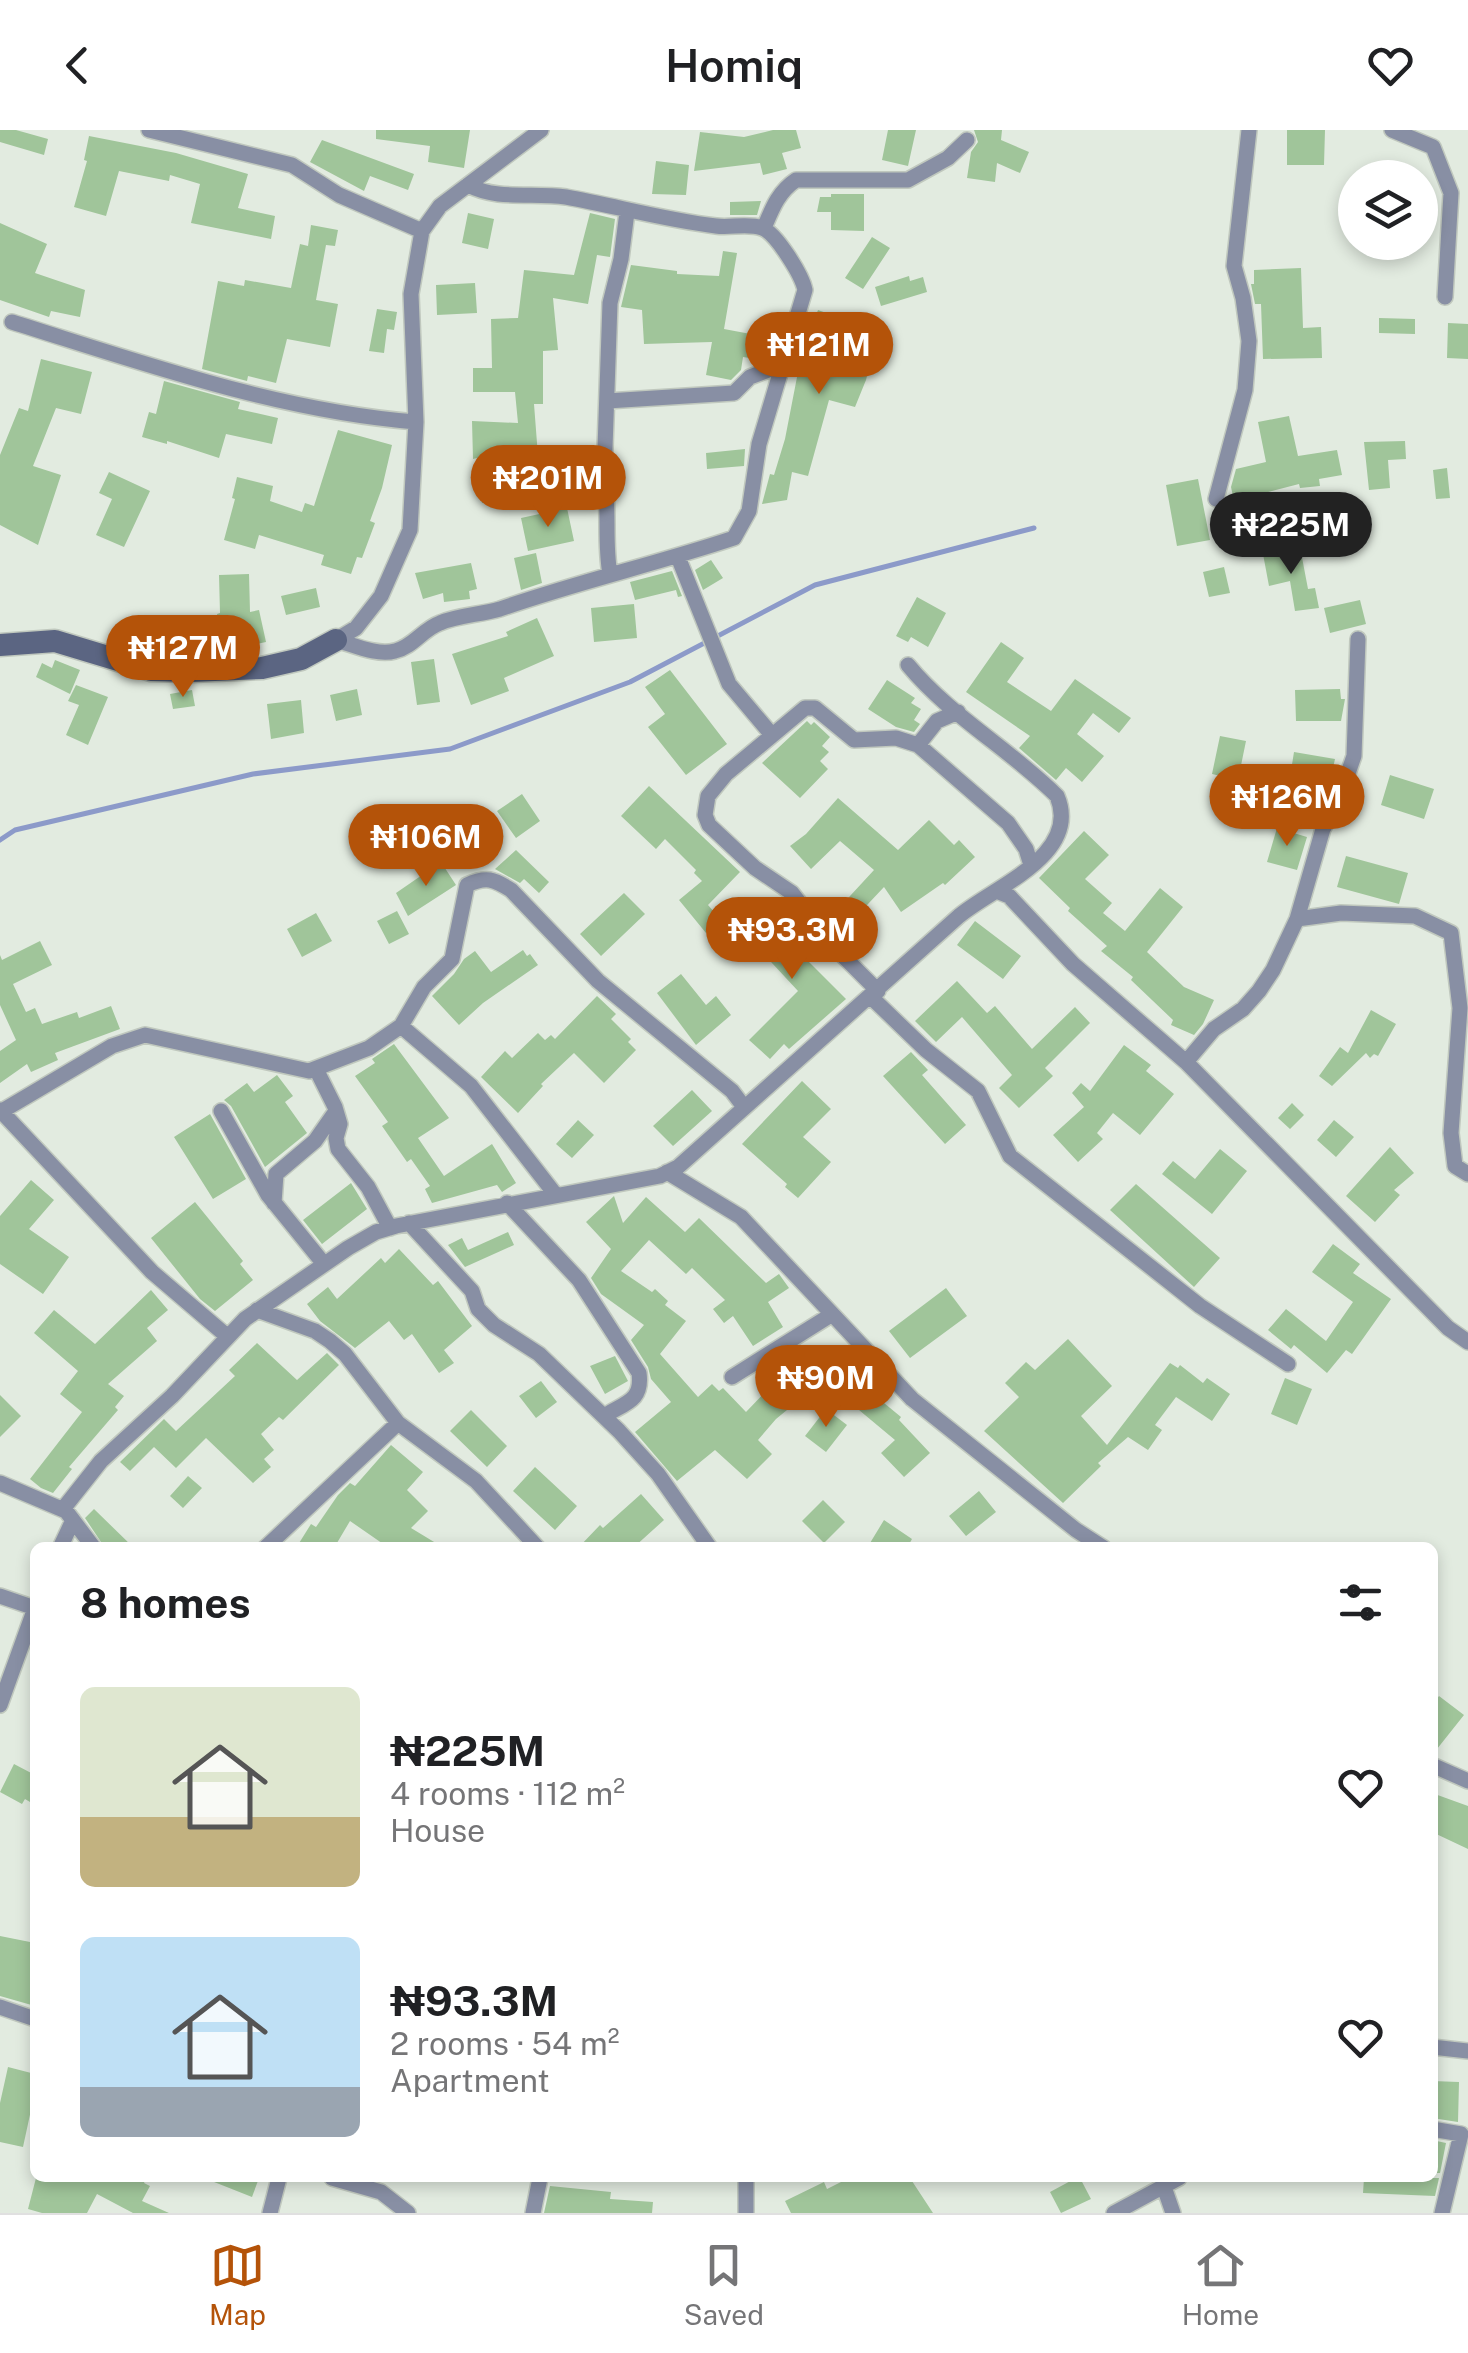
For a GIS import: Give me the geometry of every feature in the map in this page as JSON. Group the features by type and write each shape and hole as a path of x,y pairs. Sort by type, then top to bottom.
{"street":[{"path":"149,130 292,166 339,196 422,231"},
{"path":"0,644 55,640 150,670 262,668 302,660 356,628 381,596 410,530 416,422 410,319 422,231 440,206 541,130"},
{"path":"1216,499 1245,390 1249,341 1234,266 1249,130"},
{"path":"1392,130 1433,147 1451,193 1445,297"},
{"path":"764,228 777,198 796,180 908,180 948,158 967,140"},
{"path":"468,185 494,194 564,197 718,227 764,228"},
{"path":"610,574 604,477 610,303 622,260 627,212"},
{"path":"336,640 377,652 395,652 440,623 478,616 534,595 734,538 749,511 759,444 805,290 798,271 764,228"},
{"path":"12,322 154,366 312,407 416,422"},
{"path":"607,401 734,392 750,378 784,364"},
{"path":"678,557 730,684 772,734"},
{"path":"1186,1062 1214,1029 1259,991 1274,970 1297,919 1323,829 1338,802 1354,756 1358,639"},
{"path":"61,1542 68,1515 102,1461 257,1310 376,1232 678,1167 978,900 999,892 1052,844 1061,826 1063,809 1058,796 932,695 908,666"},
{"path":"1031,865 1026,849 1008,824 918,746 896,738 854,740 810,706 772,734 708,796 705,815 710,826 755,868 792,893 831,944 926,1050 978,1091 1010,1156 1200,1306 1288,1364"},
{"path":"918,746 943,715 958,712"},
{"path":"228,1337 152,1272 1,1110 112,1046 144,1034 290,1068 316,1070 369,1048 401,1026 424,987 452,960 467,885 482,878 494,879 532,909 598,981 732,1091 744,1107"},
{"path":"999,892 1009,896 1073,964 1186,1062 1448,1328 1468,1342"},
{"path":"1297,919 1341,913 1414,916 1451,934 1460,1008 1452,1133 1455,1166 1468,1174"},
{"path":"401,1026 471,1086 555,1194"},
{"path":"316,1070 336,1111 338,1149 368,1187 390,1228"},
{"path":"221,1111 274,1203 324,1264"},
{"path":"274,1203 276,1174 315,1141 336,1111"},
{"path":"668,1172 741,1216 912,1400 1096,1542"},
{"path":"507,1203 579,1280 639,1373 640,1390 635,1397 604,1416"},
{"path":"409,1223 472,1290 478,1309 494,1325 539,1354 658,1474 706,1542"},
{"path":"257,1310 316,1331 330,1341 345,1354 398,1424 476,1481 532,1542"},
{"path":"732,1377 831,1316"},
{"path":"271,1542 398,1424"},
{"path":"0,1483 68,1515 89,1542"},
{"path":"0,1596 30,1606"},
{"path":"0,1706 30,1622"},
{"path":"1438,1768 1468,1781"},
{"path":"0,2008 30,2017"},
{"path":"1438,2048 1468,2051"},
{"path":"1438,2130 1465,2132 1442,2213"},
{"path":"270,2213 278,2182"},
{"path":"346,2182 381,2192 408,2213"},
{"path":"381,2192 390,2182"},
{"path":"534,2213 539,2182"},
{"path":"746,2182 746,2213"},
{"path":"1114,2213 1172,2182"},
{"path":"1164,2187 1173,2213"}],"building":[{"path":"0,130 48,139 44,155 0,142"},
{"path":"376,130 470,130 464,168 428,162 430,146 376,139"},
{"path":"773,130 796,130 801,148 782,153 787,169 763,175 760,163 694,171 700,132 744,137"},
{"path":"888,130 916,130 908,166 882,160"},
{"path":"974,130 1002,130 1001,140 1029,152 1020,173 997,163 995,182 967,178 971,152 978,142"},
{"path":"1287,130 1325,130 1324,165 1287,165"},
{"path":"89,136 176,153 248,174 238,208 275,216 271,239 191,223 200,184 170,175 169,181 119,171 106,216 74,207 87,161 84,160"},
{"path":"322,140 414,174 408,190 370,176 364,191 310,162"},
{"path":"656,161 689,165 686,195 652,194"},
{"path":"864,194 864,231 831,230 831,212 817,212 820,197"},
{"path":"761,201 757,215 730,215 730,202"},
{"path":"468,213 494,219 488,249 462,243"},
{"path":"590,213 615,219 610,257 597,255 588,304 553,298 558,350 543,351 543,404 534,404 538,456 509,458 514,499 482,503 477,458 473,459 472,421 518,423 515,392 473,392 473,368 492,368 491,319 518,318 524,270 574,275"},
{"path":"0,223 47,244 35,273 85,290 80,317 51,311 49,317 0,300"},
{"path":"311,225 338,230 335,246 326,245 316,300 338,304 330,347 287,339 276,383 248,376 247,381 202,369 218,281 244,286 245,280 291,288 300,244 308,246"},
{"path":"872,237 890,248 863,289 845,278"},
{"path":"723,251 737,253 724,329 756,335 762,320 781,324 774,356 763,360 743,357 741,370 731,380 706,375 712,342 644,344 642,310 621,307 631,265 677,274 719,276"},
{"path":"1301,268 1303,328 1321,327 1322,358 1263,359 1261,304 1255,304 1251,284 1254,270"},
{"path":"909,276 910,281 923,277 927,292 881,306 875,287"},
{"path":"475,283 477,313 437,315 436,285"},
{"path":"377,309 397,312 394,330 387,329 384,353 369,351"},
{"path":"818,310 868,328 857,361 870,364 866,380 855,407 829,400 808,476 792,472 787,500 762,504 785,439 798,372 811,376 822,346 806,341"},
{"path":"1379,318 1415,319 1415,334 1379,333"},
{"path":"1448,323 1468,324 1468,359 1447,358"},
{"path":"41,359 92,372 81,414 56,408 33,466 61,475 38,545 0,525 0,455 19,408 28,411"},
{"path":"164,381 240,402 238,409 278,418 272,444 226,434 219,458 142,437 149,412 156,414"},
{"path":"1289,416 1298,456 1337,450 1342,475 1319,479 1320,486 1300,488 1299,484 1234,501 1231,487 1236,469 1266,462 1258,422"},
{"path":"338,430 392,445 370,521 375,523 362,558 357,557 351,574 321,565 324,555 259,535 255,549 224,540 237,477 273,486 270,501 302,512 305,503 314,506"},
{"path":"1405,441 1406,459 1388,460 1390,488 1369,490 1364,442"},
{"path":"745,449 744,466 707,469 706,453"},
{"path":"1447,468 1450,498 1436,499 1433,470"},
{"path":"109,472 150,491 124,547 96,535 112,499 99,493"},
{"path":"1198,479 1210,540 1177,546 1166,485"},
{"path":"567,508 574,541 528,551 521,518"},
{"path":"1300,547 1308,589 1315,588 1319,608 1295,611 1290,581 1269,586 1263,554"},
{"path":"536,553 542,583 521,590 514,558"},
{"path":"711,560 723,578 703,590 695,570"},
{"path":"471,563 477,589 469,591 470,599 444,602 443,593 423,599 415,573"},
{"path":"1224,567 1230,593 1209,597 1203,572"},
{"path":"672,571 682,596 678,597 676,590 635,600 630,582"},
{"path":"249,574 250,612 259,610 266,642 224,651 217,614 219,575"},
{"path":"316,588 320,607 286,615 281,596"},
{"path":"917,597 946,613 928,647 911,637 908,642 896,636"},
{"path":"1360,600 1366,624 1330,633 1324,608"},
{"path":"634,604 637,638 594,642 591,608"},
{"path":"537,618 554,656 504,678 509,691 471,705 452,654 508,636 506,632"},
{"path":"1001,642 1024,658 1007,682 1051,711 1075,679 1131,718 1119,733 1093,713 1077,734 1104,756 1082,782 1066,768 1056,780 1019,748 1030,736 966,692"},
{"path":"434,659 440,702 417,705 411,662"},
{"path":"55,660 80,670 70,694 36,677 42,663 52,668"},
{"path":"670,670 727,744 686,775 648,727 665,714 645,687"},
{"path":"887,680 915,698 911,703 921,709 914,720 920,724 914,732 896,727 868,709"},
{"path":"76,685 108,697 88,745 66,735 79,705 68,701"},
{"path":"357,689 362,715 336,721 330,695"},
{"path":"1340,689 1341,699 1345,699 1341,721 1296,721 1295,690"},
{"path":"192,690 195,706 173,709 170,694"},
{"path":"301,700 304,733 271,739 267,704"},
{"path":"807,721 811,725 814,722 830,737 822,746 829,752 820,761 828,769 800,798 762,763"},
{"path":"1220,736 1246,741 1238,780 1212,774"},
{"path":"1294,752 1335,759 1325,803 1287,796"},
{"path":"1390,775 1434,789 1424,819 1381,805"},
{"path":"649,786 740,872 708,905 721,920 706,933 679,900 702,881 694,873 696,870 665,839 656,849 621,816"},
{"path":"522,794 540,821 516,838 497,811"},
{"path":"838,798 898,850 929,820 954,845 959,840 975,857 945,885 901,912 884,887 852,921 838,909 874,870 840,841 811,869 790,846"},
{"path":"1277,828 1307,837 1297,870 1267,862"},
{"path":"1084,831 1109,855 1085,879 1112,903 1103,913 1125,931 1160,888 1183,907 1147,952 1184,987 1214,1000 1194,1035 1171,1025 1173,1020 1131,980 1133,977 1101,951 1107,946 1039,878"},
{"path":"516,850 549,882 539,893 524,879 520,883 495,869"},
{"path":"1346,856 1408,873 1399,904 1337,887"},
{"path":"441,862 456,885 408,916 396,893"},
{"path":"624,893 645,914 601,956 580,934"},
{"path":"777,903 821,950 808,961 846,999 789,1049 784,1044 770,1059 749,1040 798,991 745,934"},
{"path":"397,911 409,934 389,944 377,921"},
{"path":"316,913 332,941 302,957 287,929"},
{"path":"975,921 1021,956 1003,979 957,945"},
{"path":"40,941 52,965 13,984 26,1012 35,1008 42,1024 77,1012 79,1018 111,1006 120,1029 55,1053 58,1060 31,1072 27,1064 0,1083 0,1051 16,1040 0,1005 0,955 2,960"},
{"path":"523,950 538,965 483,1003 459,1025 432,996 475,951 491,972"},
{"path":"681,974 706,1005 716,996 731,1015 696,1045 657,993"},
{"path":"957,981 987,1013 995,1006 1032,1049 1075,1007 1090,1023 1045,1068 1053,1076 1019,1108 999,1088 1012,1075 962,1017 936,1042 915,1021"},
{"path":"597,996 616,1014 611,1019 631,1039 628,1042 636,1050 604,1083 574,1053 518,1113 481,1077 505,1051 512,1058 538,1033 545,1040 551,1035 555,1039"},
{"path":"1371,1010 1396,1024 1378,1056 1370,1058 1366,1053 1332,1086 1319,1076 1340,1047 1348,1053"},
{"path":"394,1044 449,1118 418,1138 444,1176 492,1144 516,1183 502,1192 497,1185 432,1203 425,1189 430,1186 382,1126 388,1122 355,1076"},
{"path":"1124,1045 1151,1065 1146,1071 1174,1094 1140,1135 1113,1113 1097,1133 1103,1139 1078,1162 1053,1135 1084,1107 1072,1093 1081,1083 1090,1091"},
{"path":"911,1052 928,1070 922,1075 966,1125 945,1144 883,1076"},
{"path":"277,1075 293,1096 285,1102 307,1133 265,1167 224,1100 247,1083 254,1092"},
{"path":"802,1081 831,1109 803,1137 831,1162 798,1198 742,1144"},
{"path":"692,1090 712,1111 673,1146 653,1126"},
{"path":"1292,1103 1304,1115 1290,1129 1278,1118"},
{"path":"210,1114 246,1179 213,1199 174,1137"},
{"path":"578,1120 594,1135 572,1158 556,1144"},
{"path":"1334,1120 1354,1137 1336,1157 1317,1140"},
{"path":"1390,1147 1414,1173 1394,1190 1400,1195 1375,1222 1346,1196"},
{"path":"1220,1149 1247,1171 1212,1214 1162,1174 1173,1161 1195,1179"},
{"path":"31,1180 54,1200 29,1229 69,1257 43,1294 0,1264 0,1216"},
{"path":"351,1183 367,1209 322,1244 303,1220"},
{"path":"1136,1184 1220,1258 1194,1287 1110,1210"},
{"path":"614,1196 623,1223 646,1197 685,1232 699,1218 766,1283 779,1274 789,1288 768,1302 783,1327 753,1346 733,1316 724,1323 713,1309 725,1300 692,1268 686,1274 649,1240 621,1271 652,1292 655,1289 668,1301 665,1305 686,1321 660,1354 698,1397 712,1384 719,1391 723,1388 746,1412 768,1389 773,1381 770,1378 786,1365 809,1392 758,1440 772,1454 747,1479 715,1450 677,1481 635,1432 671,1402 651,1379 631,1340 644,1325 601,1294 591,1278 611,1249 586,1222"},
{"path":"195,1202 243,1261 240,1264 253,1280 215,1311 200,1299 151,1238"},
{"path":"508,1232 514,1245 465,1267 448,1245 462,1238 468,1250"},
{"path":"1333,1244 1360,1264 1353,1273 1391,1299 1352,1354 1346,1350 1327,1373 1294,1345 1291,1349 1268,1330 1286,1309 1326,1341 1353,1302 1312,1272"},
{"path":"399,1249 433,1285 438,1281 472,1326 444,1350 454,1363 439,1373 412,1334 404,1340 389,1321 355,1348 320,1321 307,1304 328,1287 337,1299 381,1258 385,1263"},
{"path":"946,1288 967,1316 910,1358 889,1331"},
{"path":"151,1290 168,1310 147,1328 157,1341 108,1384 124,1396 115,1407 118,1410 69,1467 72,1469 53,1493 41,1488 30,1479 82,1412 60,1394 78,1371 34,1333 54,1310 95,1344"},
{"path":"1068,1339 1112,1386 1081,1416 1107,1445 1170,1363 1178,1368 1180,1365 1203,1383 1207,1378 1230,1394 1212,1421 1176,1397 1155,1425 1162,1430 1148,1450 1128,1437 1098,1463 1101,1466 1063,1503 984,1431 1019,1397 1005,1383 1026,1362 1035,1370"},
{"path":"257,1343 297,1380 327,1353 339,1365 283,1420 279,1417 261,1434 274,1450 264,1459 271,1467 253,1483 206,1438 176,1468 154,1447 130,1471 120,1462 164,1419 176,1431 235,1376 229,1370"},
{"path":"615,1356 628,1381 605,1394 590,1366"},
{"path":"1285,1378 1312,1389 1297,1425 1271,1414"},
{"path":"541,1381 557,1402 536,1418 519,1396"},
{"path":"867,1389 901,1417 899,1420 930,1453 904,1477 881,1453 895,1440 853,1405"},
{"path":"0,1395 21,1416 0,1437"},
{"path":"826,1409 847,1425 826,1452 805,1436"},
{"path":"471,1410 507,1446 487,1467 450,1431"},
{"path":"391,1445 423,1472 407,1490 428,1511 411,1528 434,1542 380,1542 350,1521 338,1542 300,1542 311,1524 316,1527 338,1495 350,1483 355,1486"},
{"path":"535,1467 577,1506 555,1530 513,1491"},
{"path":"188,1476 202,1488 183,1508 170,1496"},
{"path":"979,1491 996,1512 966,1536 949,1516"},
{"path":"641,1494 664,1520 640,1542 584,1542 600,1525 603,1528"},
{"path":"823,1500 845,1522 823,1542 802,1521"},
{"path":"94,1509 128,1542 101,1542 85,1518"},
{"path":"884,1520 912,1539 910,1542 871,1542"},
{"path":"1438,1697 1464,1715 1438,1748"},
{"path":"14,1764 30,1772 30,1802 25,1799 22,1804 0,1792"},
{"path":"1438,1795 1468,1806 1468,1849 1438,1835"},
{"path":"0,1936 30,1942 30,2005 0,1996"},
{"path":"8,2067 30,2073 30,2115 23,2147 0,2142 0,2103"},
{"path":"1438,2081 1459,2082 1458,2122 1438,2119"},
{"path":"1438,2141 1446,2143 1438,2173"},
{"path":"1439,2178 1435,2196 1363,2193 1364,2182 1438,2182"},
{"path":"35,2182 144,2182 150,2186 142,2201 169,2213 133,2213 97,2194 87,2213 42,2213 28,2209"},
{"path":"214,2182 258,2182 252,2197"},
{"path":"824,2182 827,2189 841,2182 913,2182 933,2213 791,2213 785,2201"},
{"path":"1069,2182 1082,2182 1091,2199 1061,2213 1050,2192"},
{"path":"550,2186 611,2192 610,2199 653,2202 652,2213 544,2213"}],"waterway":[{"path":"0,840 15,830 253,774 450,749 630,682 815,585 1034,528"}]}
